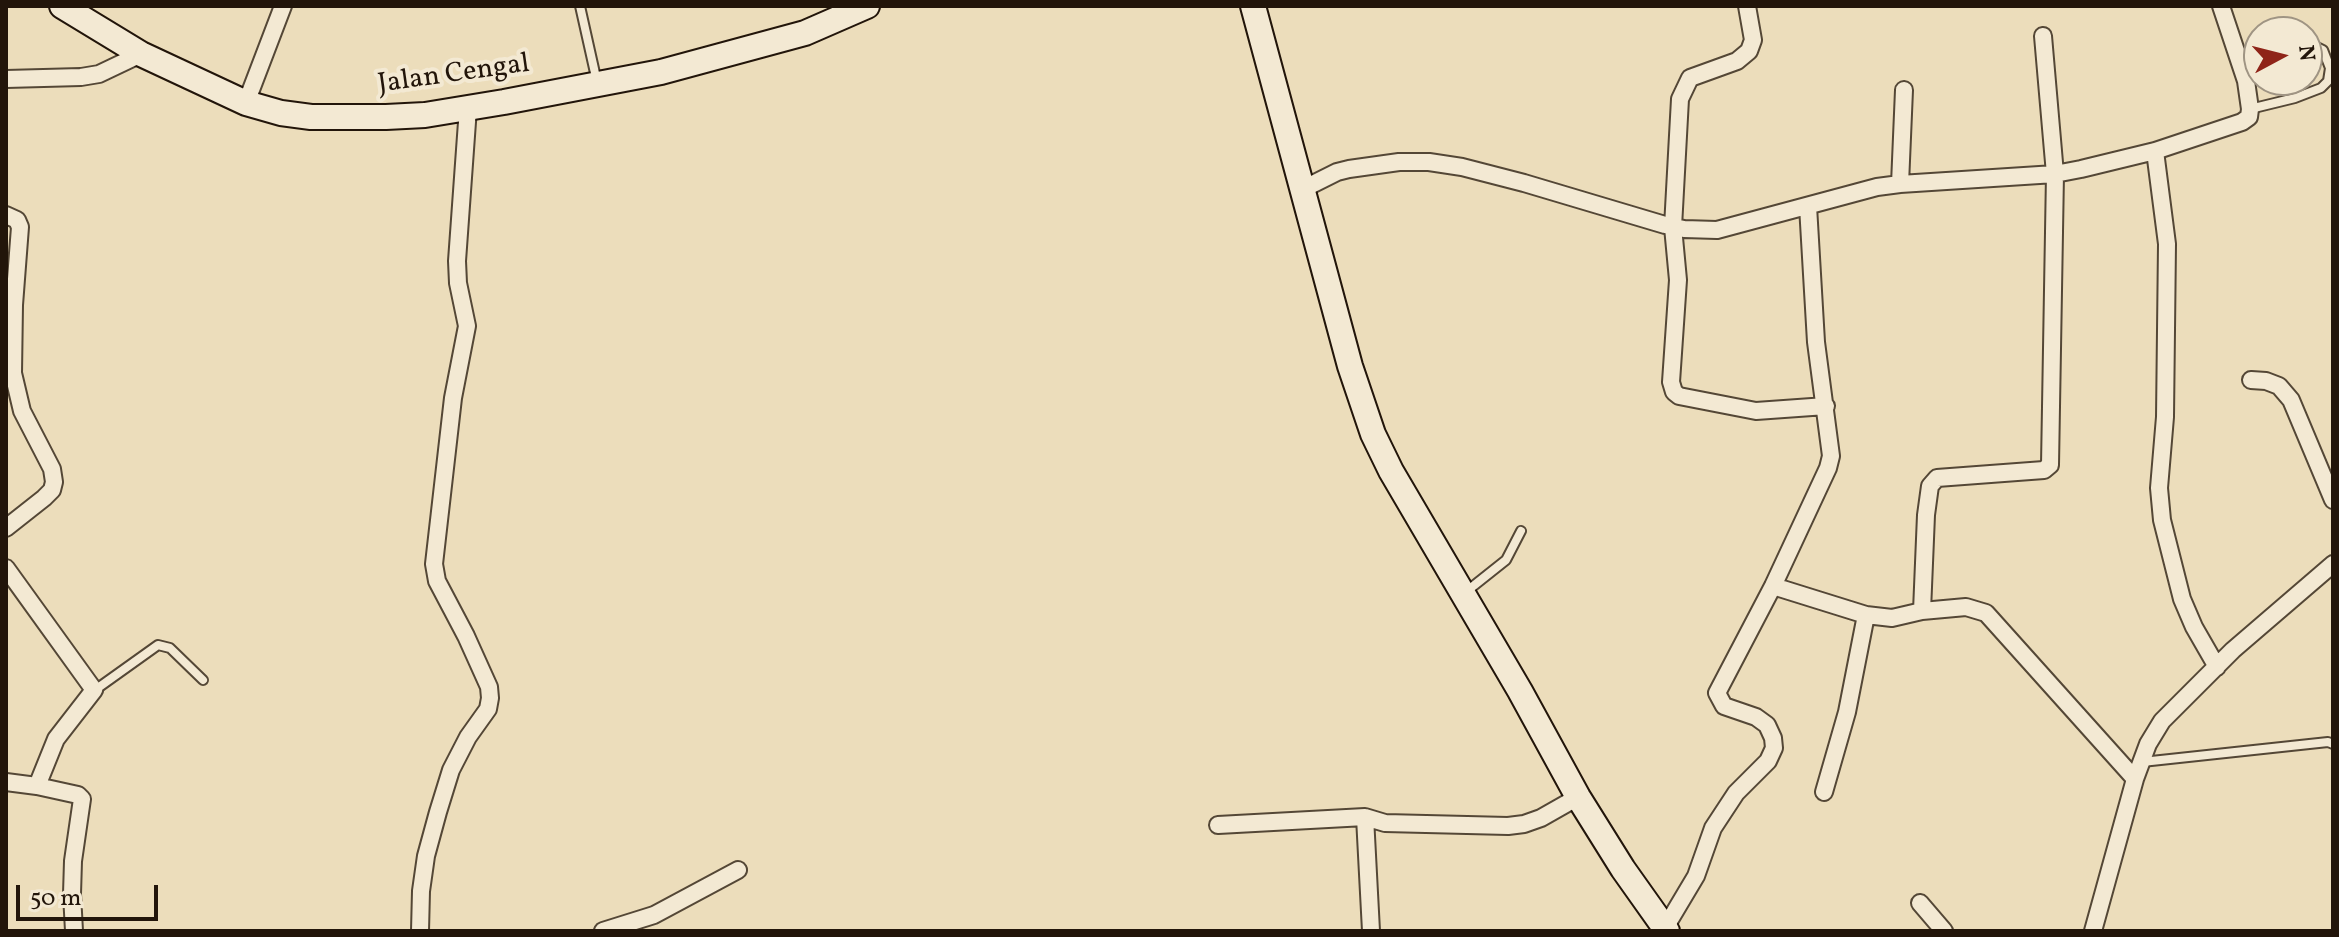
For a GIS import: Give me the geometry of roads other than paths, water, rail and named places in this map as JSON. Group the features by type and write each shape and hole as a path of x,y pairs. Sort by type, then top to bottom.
{"main road":[{"name":"Jalan Cengal","path":"62,6 141,54 246,103 281,113 311,117 412,116 661,72 805,33 867,6"},
{"path":"1253,6 1350,366 1373,434 1391,471 1578,797 1623,869 1666,929"}],"street":[{"path":"246,103 283,6"},
{"path":"1747,6 1753,40 1749,51 1737,61 1690,78 1680,99 1673,227 1678,280 1671,382 1674,392 1690,399 1756,411 1826,406"},
{"path":"1303,189 1349,169 1399,162 1429,162 1524,183 1673,227 1717,230 1900,184 2055,174 2155,151 2249,117 2239,54 2221,6"},
{"path":"1922,611 1926,515 1930,486 1937,478 2044,470 2050,465 2055,174 2043,36"},
{"path":"6,79 99,74 141,54"},
{"path":"1900,184 1904,90"},
{"path":"420,931 426,856 438,812 451,770 468,737 488,709 490,698 489,687 472,649 437,581 434,564 453,398 467,326 457,261 468,108"},
{"path":"2155,151 2167,244 2165,417 2159,488 2162,520 2182,599 2217,667"},
{"path":"1666,929 1696,876 1713,828 1736,793 1768,761 1774,748 1767,725 1756,717 1724,706 1717,693 1773,586 1828,468 1831,443 1816,342 1808,206"},
{"path":"6,215 17,220 20,227 13,373 22,411 52,469 54,482 52,490 44,498 6,528"},
{"path":"2251,380 2279,386 2291,400 2333,500"},
{"path":"2093,931 2135,779 2162,721 2233,650 2333,564"},
{"path":"6,568 94,690 56,739 37,786"},
{"path":"1773,586 1866,615 1892,618 1922,611 1966,607 1986,613 2135,779"},
{"path":"1824,792 1847,712 1866,615"},
{"path":"6,782 78,795 82,799 73,861 74,931"},
{"path":"1218,825 1365,817 1385,823 1508,826 1541,818 1578,797"},
{"path":"1365,817 1371,931"},
{"path":"603,931 654,915 738,870"},
{"path":"1920,903 1944,931"}],"lane":[{"path":"580,6 598,83"},
{"path":"2323,50 2330,68 2328,81 2323,86"},
{"path":"2239,54 2243,53"},
{"path":"2250,109 2300,96"},
{"path":"1463,594 1506,560 1521,531"},
{"path":"94,690 158,645 170,648 203,680"},
{"path":"2141,762 2328,742 2333,744"}]}
